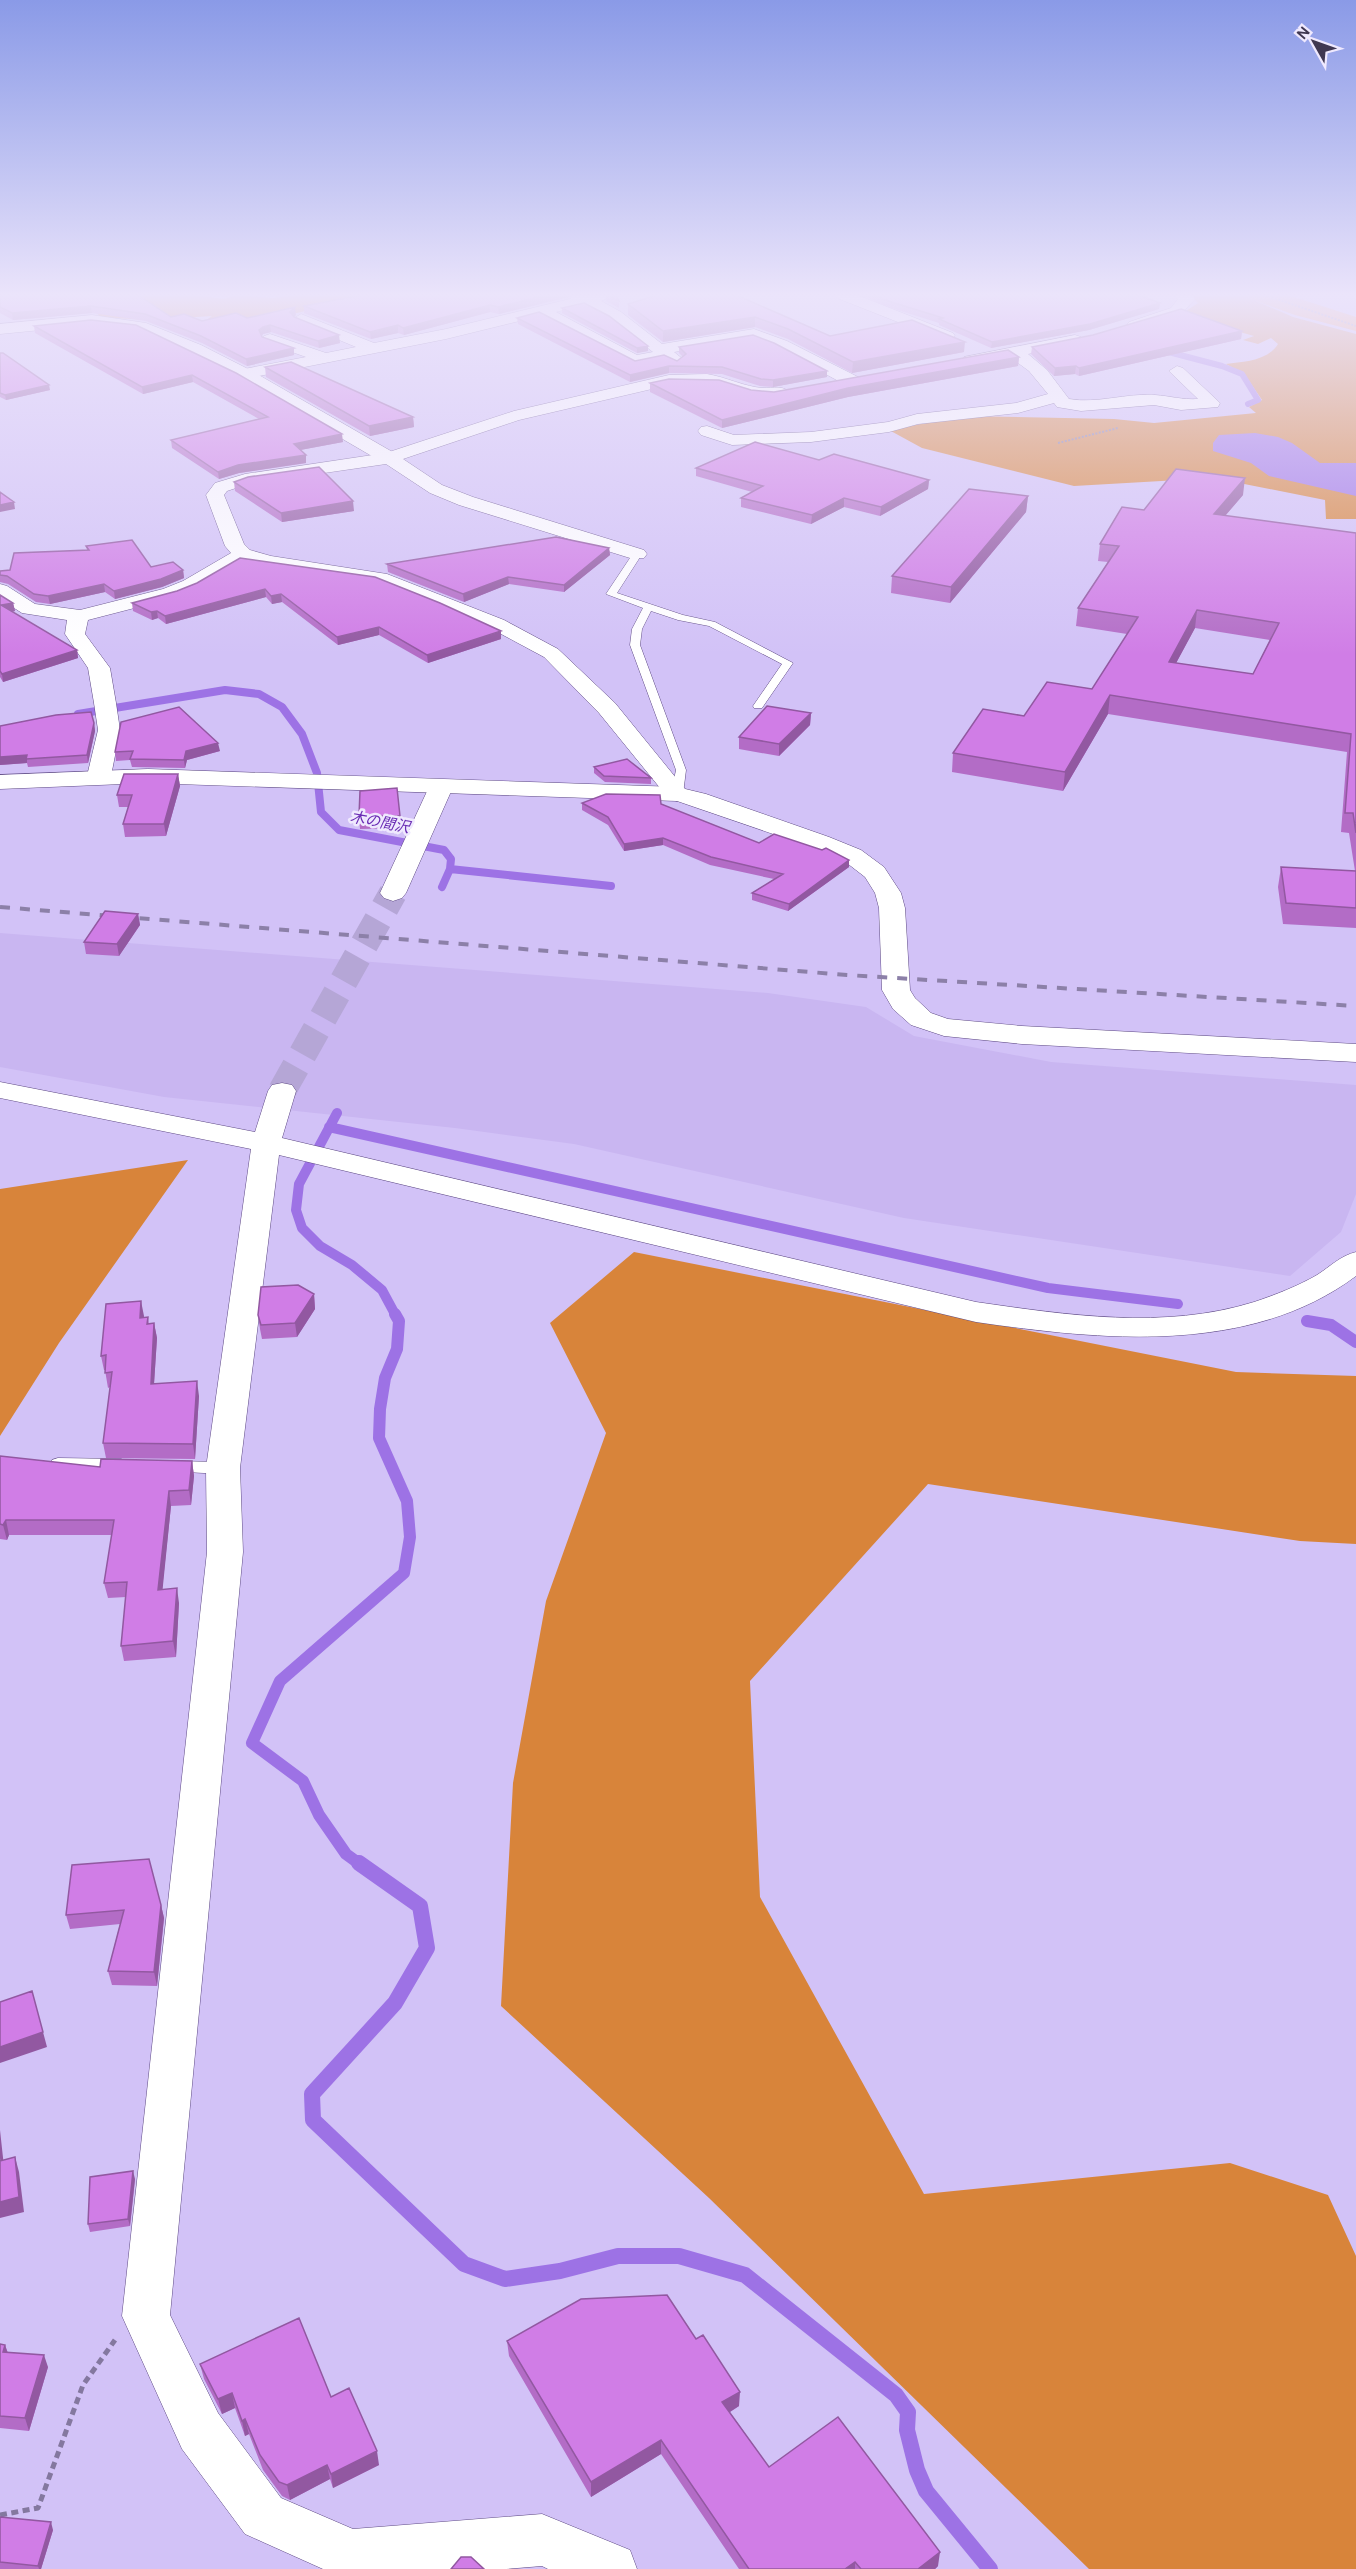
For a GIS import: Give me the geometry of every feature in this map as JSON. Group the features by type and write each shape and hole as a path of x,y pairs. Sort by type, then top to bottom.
{"street":[{"path":"314,415 436,489 637,554"},
{"path":"519,415 388,458 245,479 221,487 215,495 235,546 243,554 269,562 380,578 486,619 551,653 607,708 677,794"},
{"path":"707,431 732,440 811,437 889,427 917,419 955,415"},
{"path":"0,590 29,609 80,616 170,593 190,585 243,554"},
{"path":"80,616 75,624 75,634 99,668 109,730 99,777"},
{"path":"0,782 99,777 677,794 820,842 867,864 882,881 892,908 896,990 903,1003 921,1019 944,1027 1022,1035 1356,1053"},
{"path":"393,893 441,787"},
{"path":"0,1090 281,1146 976,1312 1082,1326 1168,1326 1250,1313 1303,1294 1343,1273 1356,1261"},
{"path":"282,1091 281,1146 223,1468 225,1552 146,2316 200,2432 263,2516 352,2555 542,2540 611,2569"}],"lane":[{"path":"637,554 611,594 681,618 712,624 788,663 758,706"},
{"path":"648,607 637,629 635,645 681,770 677,794"},
{"path":"40,1463 133,1465"},
{"path":"155,1466 223,1468"}],"path":[{"path":"0,2515 38,2508 83,2385 114,2342 146,2316"}],"shaded area":[{"path":"1237,415 1356,415 1356,519 1326,519 1325,500 1214,478 1074,486 922,448 889,430 963,416 1114,419 1154,423"},
{"path":"1255,433 1278,437 1292,443 1320,463 1356,463 1356,496 1269,476 1251,463 1213,451 1213,443 1219,435"},
{"path":"0,933 768,993 866,1007 914,1036 1051,1062 1356,1085 1356,1194 1341,1232 1290,1276 904,1218 574,1144 455,1128 164,1097 0,1067"},
{"path":"188,1160 59,1343 0,1436 0,1189"},
{"path":"634,1252 1236,1372 1356,1376 1356,1544 1300,1541 928,1484 750,1681 760,1897 924,2194 1230,2163 1328,2195 1356,2256 1356,2569 1089,2569 709,2198 501,2006 513,1783 546,1601 606,1433 550,1323"}],"building":[{"path":"264,415 309,415 342,434 294,444 306,455 238,465 218,472 171,440 268,417"},
{"path":"349,415 408,415 413,417 369,426"},
{"path":"712,415 742,415 722,420"},
{"path":"755,442 819,460 834,454 929,480 881,507 844,498 812,515 741,498 763,486 696,468"},
{"path":"319,467 353,501 281,513 234,482 248,477"},
{"path":"1176,469 1245,478 1214,514 1356,533 1356,833 1353,813 1345,813 1351,734 1110,695 1065,772 953,753 983,709 1024,716 1047,682 1092,689 1138,617 1078,608 1119,546 1100,544 1122,507 1144,510","holes":["1197,610 1279,623 1253,674 1169,662"]},
{"path":"969,489 1028,496 951,587 892,576"},
{"path":"0,492 14,502 0,505"},
{"path":"556,537 609,548 564,585 508,577 463,594 387,564"},
{"path":"132,540 151,567 173,562 183,570 161,579 114,591 104,584 48,596 34,594 7,576 0,575 0,571 10,570 14,553 89,550 86,546"},
{"path":"240,558 375,577 501,631 427,655 379,627 337,637 281,594 271,596 265,589 165,616 132,603 197,583"},
{"path":"0,595 13,603 1,605 77,650 2,674 0,671"},
{"path":"767,706 811,713 779,744 739,737"},
{"path":"179,707 218,743 186,751 184,760 130,759 133,751 115,752 121,722"},
{"path":"91,712 94,723 87,755 26,759 27,755 0,757 0,726 56,715"},
{"path":"627,759 651,778 604,776 594,767"},
{"path":"124,774 178,774 164,824 123,824 132,795 117,795"},
{"path":"397,788 400,816 359,816 360,791"},
{"path":"606,794 660,795 661,804 759,843 774,834 822,850 826,848 849,860 789,904 752,893 783,874 711,857 663,838 624,844 608,817 582,803"},
{"path":"1281,867 1356,871 1356,908 1286,903"},
{"path":"105,911 138,914 117,944 84,942"},
{"path":"298,1285 314,1294 295,1323 261,1325 258,1315 261,1287"},
{"path":"141,1301 140,1318 148,1317 147,1324 154,1323 151,1384 197,1381 193,1444 103,1443 112,1372 105,1373 106,1355 101,1356 106,1304"},
{"path":"0,1456 100,1467 101,1459 192,1461 189,1490 169,1491 158,1590 177,1588 173,1641 121,1646 127,1582 104,1583 114,1520 6,1520 3,1525 0,1524"},
{"path":"149,1859 161,1905 154,1972 108,1971 124,1910 66,1915 72,1865"},
{"path":"32,1991 43,2032 0,2047 0,2002"},
{"path":"15,2157 19,2197 0,2202 0,2161"},
{"path":"133,2171 128,2219 88,2224 90,2177"},
{"path":"667,2295 696,2339 703,2335 740,2392 722,2402 769,2467 838,2417 940,2552 918,2569 861,2569 855,2562 845,2569 749,2569 661,2440 591,2482 507,2341 581,2299"},
{"path":"299,2318 331,2397 349,2388 377,2451 331,2474 327,2465 287,2485 279,2482 260,2455 245,2419 242,2421 232,2393 218,2399 200,2364"},
{"path":"0,2344 5,2345 3,2352 44,2355 25,2418 0,2416"},
{"path":"0,2517 51,2522 38,2566 0,2562"},
{"path":"461,2557 471,2557 484,2569 451,2569"}],"waterway":[{"name":"木の間沢","path":"78,714 225,690 259,694 282,707 302,734 317,773 321,812 339,830 444,850 451,859 450,869"},
{"path":"442,887 450,869"},
{"name":"木の間沢","path":"450,869 611,886"},
{"path":"329,1127 337,1113"},
{"path":"329,1127 1048,1288 1178,1304"},
{"path":"329,1127 299,1184 296,1210 302,1228 320,1246 352,1265 382,1290 396,1316"},
{"path":"361,1865 346,1854 319,1815 303,1781 252,1743 280,1681 404,1573 410,1537 407,1501 379,1438 380,1409 385,1378 397,1349 399,1321 395,1314"},
{"path":"1307,1321 1331,1325 1356,1342"},
{"path":"359,1863 420,1906 427,1948 395,2003 312,2094 313,2120 464,2264 505,2279 560,2271 618,2256 679,2256 745,2275 896,2395 908,2412 907,2430 917,2470 926,2491 990,2569"}],"tunnel":[{"path":"282,1091 393,893"}],"railway":[{"path":"0,907 847,975 1356,1006"}]}
